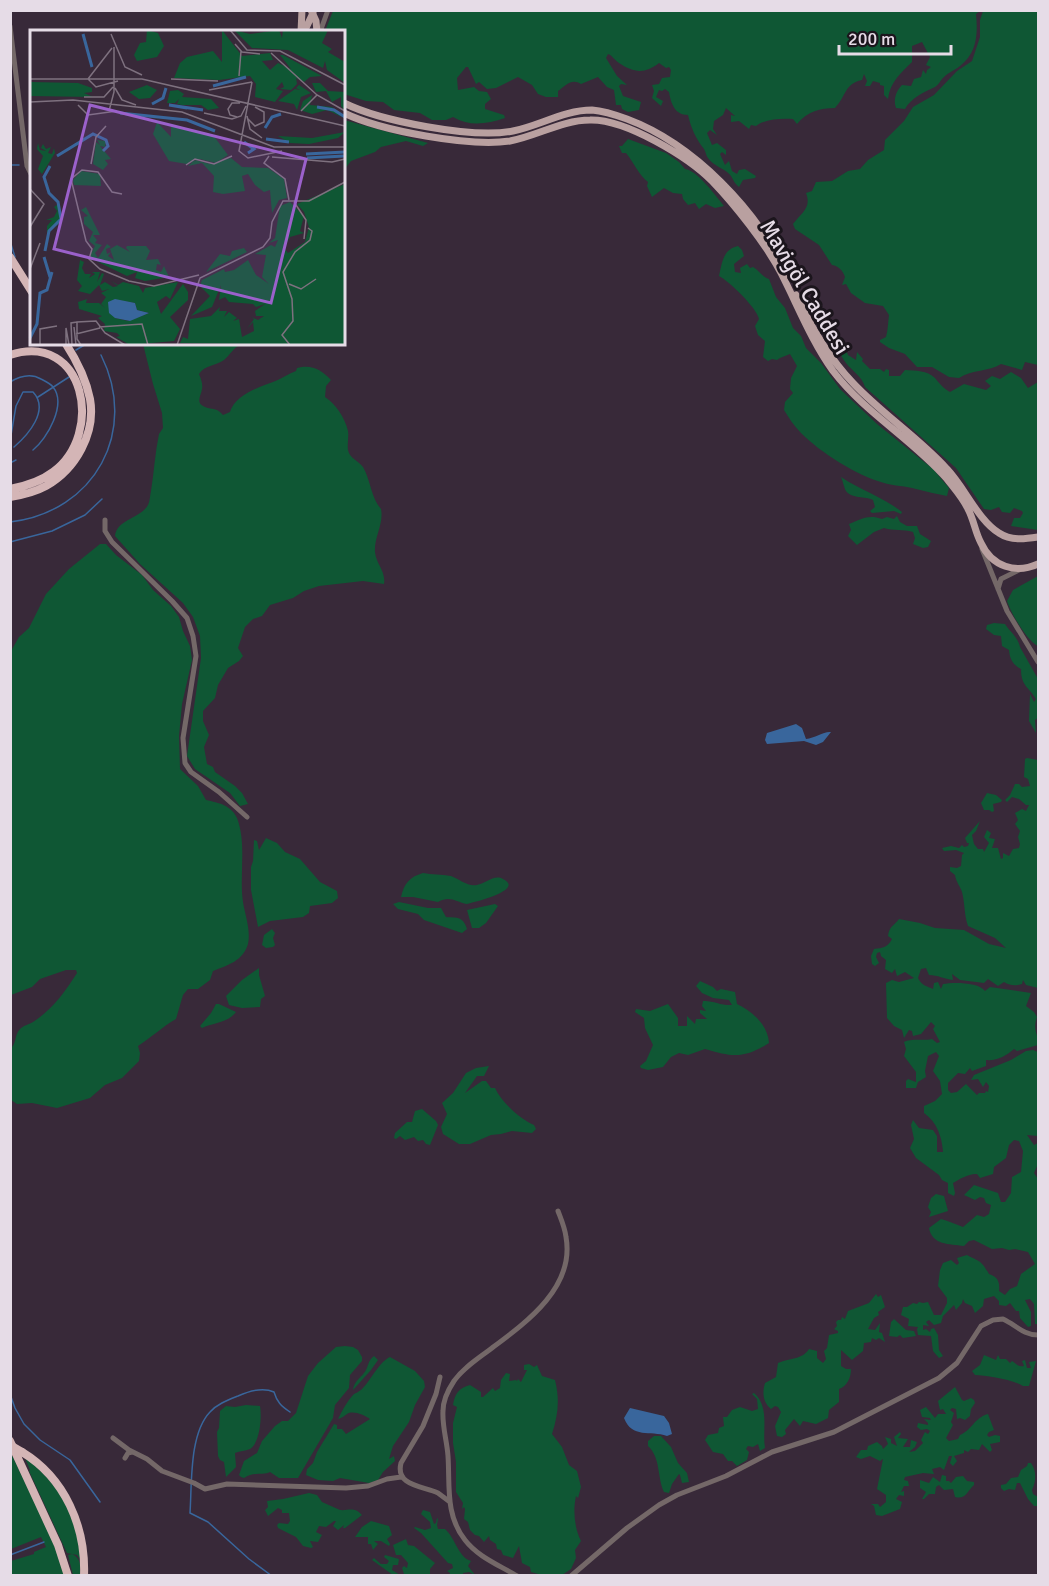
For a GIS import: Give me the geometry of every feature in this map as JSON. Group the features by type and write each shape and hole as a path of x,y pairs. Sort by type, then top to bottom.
{"highway":[{"path":"10,257 30,289"},
{"path":"10,497 36,491 56,480 75,461 87,438 90,426 90,401 84,377 67,345"},
{"path":"10,355 18,352 35,352 63,363 75,379 83,409 80,433 65,462 45,478 10,489"},
{"path":"10,1443 45,1470 68,1501 81,1534 84,1575"},
{"path":"10,1443 58,1545 68,1575"}],"main road":[{"path":"302,10 303,30"},
{"path":"304,30 313,11"},
{"path":"313,11 318,30"},
{"name":"Mavigöl Caddesi","path":"345,104 411,124 488,133 513,131 563,115 592,110 635,122 678,146 712,172 767,240 781,262 808,319 835,362 866,396 944,465 987,522 998,532"},
{"name":"Mavigöl Caddesi","path":"345,113 370,123 411,133 487,142 512,141 562,125 591,120 618,125 634,131 678,155 712,181 766,249 780,271 807,328 834,371 852,392 948,480 969,510 980,543 987,554 1008,567 1021,569"},
{"path":"980,543 984,533 990,531 1017,539 1038,537"},
{"path":"1021,569 1038,564"}],"street":[{"path":"319,30 328,10"},
{"path":"10,26 27,166 30,172"},
{"path":"105,520 105,531 112,542 177,606 190,627 196,656 183,738 185,763 190,772 219,792 247,817"},
{"path":"980,543 1011,619 1038,662"},
{"path":"998,590 1001,579 1021,569"},
{"path":"517,1575 472,1548 458,1530 450,1502 443,1412 446,1397 463,1371 532,1315 559,1284 563,1275 567,1249 558,1210"},
{"path":"572,1575 627,1528 677,1495 726,1476 772,1452 834,1432 939,1378 957,1363 978,1329 985,1323 1003,1319 1021,1331 1038,1335"},
{"path":"440,1377 426,1420 400,1463 399,1471 401,1477 407,1482 441,1495 450,1502"},
{"path":"113,1438 154,1463 162,1471 205,1489 227,1484 346,1488 368,1486 401,1477"},
{"path":"124,1458 128,1453 134,1452"}],"green space":[{"path":"333,10 980,11 976,14 975,43 966,61 946,75 937,86 914,99 905,109 896,108 895,99 898,90 902,85 911,86 914,79 921,77 923,70 926,74 931,67 926,65 930,57 922,42 912,46 912,62 894,83 888,99 884,95 884,86 880,83 873,81 870,86 865,86 867,81 864,74 862,80 849,87 835,108 814,111 797,124 793,119 779,119 756,126 751,125 749,129 739,121 731,122 731,115 735,116 726,108 723,115 714,121 713,129 717,135 710,130 707,133 712,145 717,143 726,150 726,155 722,152 720,154 725,165 729,161 732,171 737,174 739,170 745,169 756,176 743,180 739,187 729,174 707,157 694,133 688,115 674,108 669,92 665,89 659,90 656,97 663,101 661,106 652,98 654,91 652,85 659,84 662,78 670,77 669,67 666,68 659,63 649,69 639,71 619,63 608,54 606,58 617,76 627,85 619,86 623,96 641,102 639,110 628,112 622,109 621,105 616,105 614,90 607,87 598,77 581,84 569,83 558,91 558,97 546,97 538,94 532,85 518,77 496,88 487,89 479,82 476,84 466,67 457,78 458,90 474,87 479,91 487,92 491,99 485,104 485,109 504,115 505,118 479,124 453,117 446,120 432,120 420,113 394,110 383,102 366,101 345,94 345,30 325,30"},
{"path":"983,11 1038,11 1038,365 1025,362 1022,370 1001,364 959,378 949,377 932,367 917,367 905,354 880,342 886,337 889,315 883,306 865,303 851,293 846,284 842,285 845,277 842,271 832,265 819,245 795,229 793,224 805,210 808,203 806,193 812,191 816,182 832,181 848,171 860,169 868,160 884,150 885,140 904,121 913,107 934,95 957,71 972,61 980,37 980,20"},
{"path":"345,120 428,143 423,146 406,141 381,147 375,152 351,161 345,169"},
{"path":"628,139 666,153 679,162 685,169 690,170 701,179 724,206 715,208 706,204 699,209 695,203 688,205 682,194 673,193 664,188 652,197 647,186 648,182 626,153 622,153 619,146 622,146"},
{"path":"738,246 744,256 734,264 735,272 741,273 740,268 747,264 769,279 776,297 785,308 793,328 801,336 806,348 821,363 840,389 877,424 933,469 949,488 947,496 888,484 862,475 829,456 796,428 784,410 785,402 793,393 790,389 791,378 797,366 790,354 768,361 763,357 765,341 758,335 755,326 759,319 757,314 742,295 719,276 726,253"},
{"path":"836,336 842,339 848,355 856,360 857,352 870,369 880,369 884,372 886,369 889,370 889,376 900,376 905,370 925,372 932,375 950,392 964,384 986,390 991,386 985,381 992,376 1000,379 1011,372 1021,378 1028,388 1038,382 1038,530 1011,526 1014,518 1020,518 1022,511 1014,508 1010,513 1002,512 999,507 991,510 984,509 956,468 865,387 862,380 837,350"},
{"path":"143,345 239,345 224,360 204,369 199,374 202,385 200,403 223,415 230,412 237,401 248,392 276,381 296,371 297,368 316,368 331,380 326,386 325,397 333,403 347,426 349,453 363,467 375,500 381,509 382,515 375,552 384,575 384,584 363,581 319,586 270,605 262,616 253,619 245,627 238,648 243,656 228,668 218,685 215,698 203,711 203,721 209,735 204,747 207,764 242,793 248,804 240,806 230,793 195,769 187,756 201,658 200,636 193,617 183,603 140,564 115,536 120,526 144,510 150,500 156,448 163,428 162,413"},
{"path":"841,477 888,502 902,512 901,514 894,511 872,513 870,511 875,507 873,500 849,494 845,490"},
{"path":"897,516 900,522 907,526 917,526 920,534 931,541 928,547 923,548 913,544 915,538 913,532 906,531 884,528 874,532 857,545 848,536 851,530 849,524 857,520 869,517 894,519"},
{"path":"100,544 106,544 116,555 142,575 153,590 171,606 179,617 190,646 192,660 182,704 179,736 180,769 198,786 206,800 228,807 237,818 242,838 242,892 249,939 243,955 213,971 210,980 198,989 188,989 183,995 176,1019 138,1046 139,1061 122,1078 105,1085 90,1098 57,1108 32,1103 17,1104 11,1100 10,1049 14,1045 18,1031 52,1006 77,973 76,970 66,970 40,979 32,987 11,995 11,651 19,637 29,628 46,594 69,569"},
{"path":"1038,576 1038,646 1024,633 1007,601 1013,590"},
{"path":"1005,624 1018,640 1038,679 1036,733 1029,721 1030,694 1034,702 1036,699 1024,683 1021,669 1012,661 1009,650 1002,646 1001,636 994,635 986,629 987,625"},
{"path":"1025,759 1038,760 1038,988 1026,985 1023,980 1020,985 1004,982 998,986 988,979 984,983 960,980 952,974 953,980 929,975 926,968 921,969 918,978 923,984 933,989 934,983 938,982 941,989 943,984 959,983 972,984 985,991 990,987 1031,993 1026,1006 1037,1017 1035,1026 1038,1045 1017,1051 1014,1049 1001,1058 986,1060 986,1066 972,1071 970,1068 965,1074 958,1073 948,1083 948,1090 951,1093 957,1092 966,1084 977,1095 988,1092 989,1086 986,1082 983,1087 978,1079 971,1080 974,1075 1011,1060 1026,1051 1038,1052 1038,1136 1027,1135 1034,1145 1038,1143 1038,1164 1034,1173 1038,1179 1038,1324 1035,1324 1034,1304 1030,1299 1025,1300 1031,1312 1031,1326 1028,1327 1020,1318 1019,1311 1016,1311 1010,1303 1006,1306 999,1305 999,1301 994,1296 984,1299 983,1306 975,1313 972,1306 965,1303 963,1299 956,1310 954,1305 943,1316 941,1323 934,1325 929,1320 926,1322 929,1326 923,1325 923,1330 930,1332 934,1328 938,1335 939,1350 943,1356 939,1358 933,1351 931,1336 918,1335 918,1327 908,1326 909,1319 901,1315 903,1307 913,1303 928,1302 934,1315 941,1315 947,1303 947,1298 938,1286 943,1263 951,1260 957,1265 959,1263 957,1258 967,1255 975,1259 996,1278 999,1282 999,1291 1005,1295 1017,1286 1021,1274 1035,1264 1028,1252 1015,1249 992,1249 974,1240 964,1246 942,1243 934,1238 929,1228 941,1219 963,1227 977,1215 984,1217 989,1214 991,1205 986,1203 984,1198 980,1197 975,1200 964,1195 974,1185 998,1193 1001,1202 1005,1202 1011,1193 1012,1177 1021,1172 1023,1151 1019,1141 1014,1140 1009,1145 1006,1158 994,1167 993,1174 980,1178 977,1174 971,1174 958,1180 953,1183 954,1196 948,1193 948,1183 916,1158 910,1148 914,1139 911,1125 913,1120 919,1128 933,1130 937,1136 937,1152 943,1152 938,1130 924,1113 924,1106 935,1101 942,1094 940,1081 933,1071 939,1056 936,1052 928,1056 926,1077 918,1082 916,1088 906,1088 908,1079 916,1082 916,1072 904,1056 906,1049 904,1042 932,1039 937,1043 940,1042 933,1029 935,1026 931,1022 921,1034 913,1036 912,1031 909,1030 904,1038 902,1030 894,1026 887,1018 886,983 892,980 899,982 914,978 905,972 897,976 895,969 892,973 885,969 886,960 880,952 876,957 879,963 875,966 872,964 871,956 874,949 889,944 892,939 888,936 890,930 899,919 935,928 964,930 989,944 1006,948 995,938 968,926 962,892 955,875 950,871 950,867 961,866 964,853 956,850 944,851 942,848 968,846 969,843 965,838 980,821 972,835 978,849 983,849 984,852 989,843 984,837 987,830 991,833 989,838 995,839 992,848 998,848 1001,859 1003,853 1009,856 1013,849 1019,848 1020,831 1015,824 1018,820 1015,813 1022,809 1026,811 1029,805 1012,797 1007,802 1005,800 1015,784 1022,787 1030,786 1028,779 1024,777"},
{"path":"987,793 996,795 1002,800 993,804 994,811 992,812 984,810 981,803"},
{"path":"266,838 277,843 285,852 300,859 320,882 337,891 338,898 332,903 310,906 309,913 303,917 270,921 258,927 251,890 251,867 254,840 257,841 259,850"},
{"path":"423,873 451,876 474,885 493,878 500,878 508,883 508,887 496,895 467,904 450,899 438,902 401,897 408,882"},
{"path":"399,902 428,908 441,908 446,917 461,920 467,929 462,933 424,920 418,914 398,909 393,904"},
{"path":"495,904 498,906 486,923 479,928 472,928 467,910"},
{"path":"272,929 275,933 273,938 275,945 266,948 262,945 264,935"},
{"path":"259,968 265,996 261,999 260,1007 242,1008 229,1005 226,996 242,980"},
{"path":"700,981 717,991 721,989 735,992 737,1004 758,1019 766,1030 769,1043 752,1052 738,1055 705,1049 688,1055 679,1053 671,1057 663,1067 648,1070 641,1068 640,1066 646,1061 653,1045 645,1028 644,1018 635,1012 636,1009 650,1011 668,1004 678,1018 678,1026 687,1026 687,1016 695,1024 696,1019 707,1019 700,1013 700,1010 706,1011 702,1006 703,1001 732,1005 729,1000 713,998 702,993 696,986"},
{"path":"216,1004 236,1012 224,1021 202,1028 200,1026"},
{"path":"489,1066 484,1076 477,1076 465,1093 482,1081 486,1081 491,1088 495,1088 512,1110 534,1125 536,1129 532,1133 512,1131 491,1135 470,1144 459,1144 443,1134 441,1127 447,1114 442,1103 453,1093 466,1073 476,1068"},
{"path":"422,1109 438,1125 430,1145 414,1137 405,1140 400,1136 394,1138 395,1133 407,1122 412,1122 415,1111"},
{"path":"936,1194 944,1196 948,1211 929,1217 931,1212 928,1207 931,1198"},
{"path":"876,1294 878,1297 881,1295 885,1307 878,1312 879,1315 874,1318 868,1329 875,1330 880,1323 879,1332 882,1333 885,1342 879,1338 876,1340 872,1338 871,1342 864,1343 863,1351 852,1360 841,1350 841,1366 851,1369 850,1376 846,1384 839,1389 839,1402 829,1410 828,1418 816,1424 803,1421 800,1426 794,1419 785,1430 786,1434 782,1437 777,1436 775,1426 781,1412 778,1407 771,1409 768,1406 763,1394 765,1383 776,1377 778,1363 799,1357 809,1349 817,1351 817,1358 823,1363 826,1359 824,1351 827,1348 829,1335 838,1333 834,1329 837,1326 836,1322 842,1317 845,1319 848,1311 869,1303"},
{"path":"894,1319 906,1330 914,1331 916,1336 903,1338 900,1335 889,1336 891,1322"},
{"path":"345,1346 358,1350 362,1361 350,1375 349,1388 335,1405 333,1418 298,1478 279,1478 270,1472 241,1477 239,1475 244,1461 257,1453 262,1441 275,1426 282,1421 288,1421 296,1413 308,1376 318,1363 336,1347"},
{"path":"984,1355 996,1360 998,1355 1000,1359 1006,1359 1010,1363 1012,1361 1020,1366 1024,1366 1022,1361 1025,1360 1027,1368 1031,1368 1029,1362 1036,1361 1029,1386 1000,1378 975,1375 972,1371 980,1365"},
{"path":"374,1356 378,1360 353,1390 366,1371 370,1360"},
{"path":"390,1357 415,1371 424,1381 425,1387 409,1422 393,1446 389,1459 394,1456 395,1461 378,1480 369,1483 340,1478 333,1481 318,1480 306,1475 307,1469 313,1463 334,1424 337,1425 337,1429 342,1429 346,1434 370,1419 352,1413 338,1419 351,1397 362,1389 382,1363"},
{"path":"529,1364 534,1367 537,1365 542,1376 555,1380 558,1407 552,1434 562,1447 569,1465 577,1471 581,1487 578,1498 576,1496 574,1513 581,1541 575,1550 576,1558 571,1569 562,1575 542,1575 531,1572 530,1567 522,1563 519,1546 513,1558 503,1555 489,1536 484,1542 475,1535 464,1519 465,1509 464,1507 462,1509 463,1503 456,1492 453,1423 457,1407 453,1405 456,1394 460,1389 470,1385 481,1392 481,1397 483,1397 493,1388 495,1391 500,1388 501,1380 506,1373 510,1374 509,1381 518,1379 521,1382 527,1370 524,1370 524,1365"},
{"path":"955,1387 962,1400 971,1398 975,1403 970,1416 965,1420 957,1419 956,1409 950,1410 954,1413 951,1422 953,1425 946,1438 949,1441 958,1439 979,1418 988,1414 994,1430 987,1435 989,1437 1000,1436 1000,1442 990,1444 992,1450 990,1452 982,1444 979,1450 971,1449 968,1452 964,1450 964,1453 954,1456 957,1461 953,1466 950,1463 952,1456 949,1456 944,1470 940,1467 932,1469 934,1474 923,1473 905,1477 904,1480 908,1481 909,1486 904,1486 901,1492 904,1491 904,1496 899,1495 896,1499 902,1502 900,1509 882,1516 876,1515 874,1506 871,1504 878,1504 880,1507 886,1502 886,1495 877,1489 883,1459 880,1461 870,1456 861,1459 856,1457 861,1450 867,1450 868,1446 877,1442 883,1449 888,1444 885,1437 891,1439 891,1443 897,1446 894,1437 900,1432 898,1438 908,1439 903,1447 910,1447 911,1440 917,1442 909,1452 915,1451 923,1443 921,1440 925,1432 928,1434 930,1431 917,1427 918,1423 928,1425 924,1419 931,1420 922,1417 920,1410 926,1407 935,1418 938,1414 946,1414 943,1409 940,1410 938,1401"},
{"path":"754,1393 764,1412 765,1448 760,1451 758,1444 753,1447 748,1446 747,1460 737,1466 732,1461 728,1461 723,1454 713,1452 705,1440 708,1435 718,1433 719,1428 724,1426 723,1417 727,1417 732,1410 740,1407 752,1411 758,1409 757,1399 752,1394"},
{"path":"226,1406 260,1406 258,1436 250,1449 235,1453 236,1467 226,1477 224,1462 218,1456 217,1432 220,1411"},
{"path":"654,1436 661,1436 671,1447 678,1463 687,1473 689,1482 682,1483 679,1474 669,1493 664,1492 655,1456 648,1446 648,1441"},
{"path":"10,1451 55,1545 64,1575 11,1575 11,1561 34,1554 46,1547 41,1537 11,1549"},
{"path":"25,1458 41,1471 67,1505 75,1524 81,1561 77,1555 67,1553"},
{"path":"1028,1463 1031,1463 1035,1473 1032,1490 1033,1494 1038,1497 1038,1506 1034,1506 1028,1499 1020,1483 1017,1483 1015,1490 1004,1491 1001,1488 1001,1485 1006,1484 1011,1478 1018,1477"},
{"path":"942,1475 946,1476 946,1481 951,1483 956,1477 963,1476 967,1481 974,1482 974,1485 959,1498 955,1497 953,1489 944,1490 939,1485 936,1487 935,1494 929,1494 922,1499 926,1492 920,1488 920,1480 929,1483 933,1477 940,1482"},
{"path":"309,1493 317,1495 322,1502 340,1510 354,1510 362,1515 345,1528 343,1528 344,1525 338,1530 333,1526 336,1521 326,1527 319,1526 316,1532 322,1535 318,1542 310,1541 313,1547 311,1548 303,1546 296,1537 278,1528 279,1523 288,1524 289,1513 282,1513 282,1510 278,1508 268,1516 265,1510 268,1507 267,1501"},
{"path":"423,1510 430,1512 434,1524 438,1519 438,1529 445,1529 449,1533 463,1556 471,1561 468,1566 475,1575 469,1572 463,1575 449,1575 447,1571 453,1568 452,1564 448,1563 414,1528 425,1530 431,1528 430,1522 421,1514"},
{"path":"371,1521 389,1526 392,1535 387,1539 389,1546 381,1541 374,1541 378,1544 373,1550 371,1544 368,1544 368,1537 355,1537 362,1527"},
{"path":"406,1539 408,1545 414,1546 435,1563 430,1569 430,1575 400,1575 404,1574 402,1568 404,1566 407,1568 408,1563 401,1555 396,1555 393,1545"},
{"path":"72,1554 79,1560 80,1575 73,1575 68,1555"},
{"path":"385,1555 399,1559 398,1565 393,1565 392,1570 400,1575 393,1575 372,1560 374,1558 381,1564 387,1564 389,1561 384,1557"}],"water":[{"path":"796,724 802,728 806,739 831,732 823,742 816,745 804,741 767,744 765,740 767,733"},
{"path":"630,1408 664,1416 672,1434 667,1436 642,1433 632,1429 624,1418"}],"waterway":[{"path":"10,165 19,165"},
{"path":"10,241 15,257"},
{"path":"76,350 84,345"},
{"path":"10,522 40,515 65,502 86,485 102,463 111,439 115,412 111,384 101,355"},
{"path":"10,382 22,377 33,376 51,385 57,394 57,412 54,421 44,438 33,450"},
{"path":"38,397 69,377"},
{"path":"10,441 16,406 23,392 33,392 38,399 38,414 31,429 14,447"},
{"path":"10,463 16,460"},
{"path":"10,542 52,531 85,515 102,499"},
{"path":"272,1576 249,1559 208,1522 190,1513 193,1460 198,1433 203,1421 213,1409 223,1403 256,1390 265,1390 274,1392 280,1404 290,1412"},
{"path":"10,1394 24,1424 40,1440 70,1460 100,1502"},
{"path":"10,1555 44,1542"}]}
